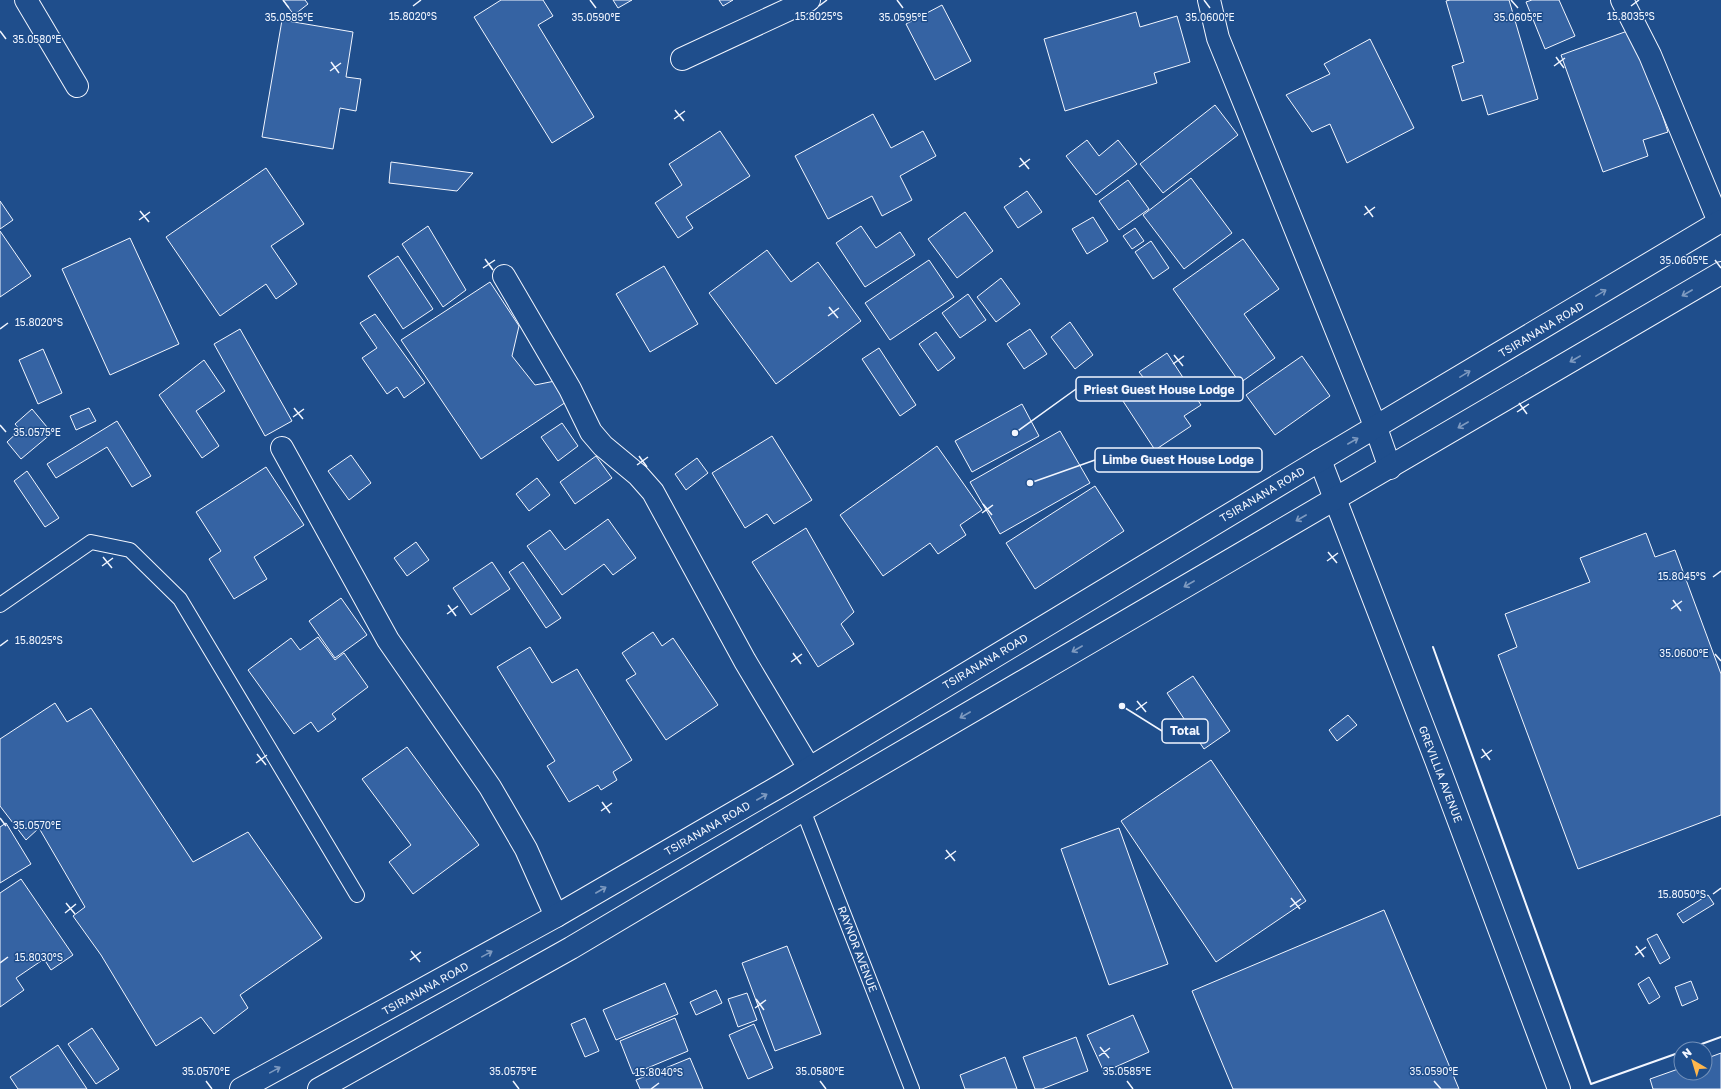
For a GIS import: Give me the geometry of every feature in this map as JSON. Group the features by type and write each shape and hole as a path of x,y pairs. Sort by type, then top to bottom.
{"main road":[{"path":"26,0 77,86"},
{"path":"682,59 810,0"},
{"path":"1209,0 1218,38 1376,428 1390,468"},
{"path":"1622,0 1650,54 1720,222"},
{"name":"TSIRANANA ROAD","path":"241,1089 556,916 809,768 1320,460 1720,222"},
{"path":"319,1089 571,948 803,810 1721,273"},
{"path":"504,276 570,389 591,432 603,446 638,475 653,492 745,661 809,768"},
{"path":"282,448 388,640 494,793 526,849 556,916"},
{"name":"GREVILLIA AVENUE","path":"1320,460 1559,1089"}],"lane":[{"path":"0,605 91,542 130,550 180,599 358,896"},
{"name":"RAYNOR AVENUE","path":"803,810 912,1089"}],"building":[{"path":"283,0 305,0 308,4 294,15"},
{"path":"501,0 543,0 553,16 538,25 594,117 552,143 474,17"},
{"path":"613,0 632,0 618,8"},
{"path":"719,0 733,0 723,6"},
{"path":"1509,0 1538,99 1488,115 1482,95 1462,101 1452,66 1464,62 1446,1"},
{"path":"1532,0 1559,0 1575,36 1545,49 1526,2"},
{"path":"942,5 971,61 935,80 906,24"},
{"path":"1136,12 1140,27 1177,16 1190,62 1154,73 1157,83 1065,111 1044,39"},
{"path":"282,20 353,32 346,77 361,79 356,111 340,108 333,149 262,137"},
{"path":"1633,29 1668,132 1643,140 1648,156 1603,172 1561,55"},
{"path":"1370,39 1414,128 1347,163 1330,124 1312,132 1286,95 1330,74 1324,64"},
{"path":"1215,105 1238,135 1163,193 1140,164"},
{"path":"873,114 891,148 923,131 936,156 900,176 912,200 882,216 872,196 828,219 795,156"},
{"path":"720,131 750,176 686,217 693,228 678,238 655,203 682,185 669,164"},
{"path":"1087,140 1099,156 1118,140 1137,164 1096,195 1066,156"},
{"path":"391,162 473,173 457,191 389,183"},
{"path":"266,168 304,224 271,246 297,284 276,299 266,284 220,316 166,237"},
{"path":"1191,178 1232,233 1184,269 1143,215"},
{"path":"1128,180 1149,209 1119,230 1099,201"},
{"path":"1027,191 1042,212 1018,228 1004,207"},
{"path":"0,201 13,220 0,229"},
{"path":"965,212 993,251 957,278 928,239"},
{"path":"1093,217 1108,241 1087,254 1072,229"},
{"path":"428,226 466,290 443,307 402,244"},
{"path":"861,226 876,248 900,232 915,255 865,287 836,243"},
{"path":"1135,228 1144,241 1132,249 1123,236"},
{"path":"0,231 31,276 0,297"},
{"path":"130,238 179,344 110,375 62,269"},
{"path":"1243,239 1279,289 1244,314 1275,358 1240,383 1173,289"},
{"path":"1151,241 1169,268 1153,279 1135,252"},
{"path":"767,250 791,282 818,262 861,321 776,384 709,293"},
{"path":"398,256 433,309 403,329 368,276"},
{"path":"929,260 954,297 890,340 865,303"},
{"path":"664,266 698,324 650,352 616,294"},
{"path":"1001,278 1020,304 996,322 977,297"},
{"path":"490,282 519,326 512,356 535,385 555,381 569,400 481,459 401,340"},
{"path":"968,294 986,320 960,338 942,313"},
{"path":"375,314 425,383 404,398 397,387 387,394 362,358 377,348 360,323"},
{"path":"1070,322 1093,355 1075,369 1051,337"},
{"path":"240,329 292,421 265,436 214,344"},
{"path":"1030,329 1047,354 1024,369 1007,344"},
{"path":"936,332 955,358 938,371 919,344"},
{"path":"879,348 916,405 900,416 862,359"},
{"path":"43,349 62,393 38,404 19,360"},
{"path":"1167,353 1201,405 1184,416 1191,426 1155,450 1121,398 1147,382 1139,372"},
{"path":"1302,356 1330,396 1275,435 1246,395"},
{"path":"204,360 225,391 196,411 219,446 202,458 159,395"},
{"path":"1022,404 1039,436 972,472 955,441"},
{"path":"89,408 96,421 76,430 70,416"},
{"path":"32,409 52,433 21,459 7,442 20,430 15,424"},
{"path":"117,421 151,476 132,487 107,447 56,478 47,464"},
{"path":"562,423 578,446 558,461 541,437"},
{"path":"1060,431 1090,483 1000,534 970,482"},
{"path":"772,436 812,500 774,524 767,514 745,528 712,473"},
{"path":"937,446 982,510 960,525 966,535 938,554 930,543 883,576 840,515"},
{"path":"351,455 371,483 349,500 328,471"},
{"path":"596,456 612,478 575,504 560,482"},
{"path":"697,458 708,473 686,490 675,474"},
{"path":"266,467 304,525 254,557 267,579 234,599 209,559 221,551 196,512"},
{"path":"27,471 59,518 45,527 14,481"},
{"path":"537,478 550,495 529,511 516,494"},
{"path":"1095,486 1124,531 1035,589 1006,543"},
{"path":"608,519 636,558 613,575 604,564 562,595 527,546 550,530 565,550"},
{"path":"806,528 854,612 841,624 854,644 818,667 752,562"},
{"path":"1646,533 1655,557 1675,550 1721,674 1721,815 1578,869 1498,655 1517,647 1505,614 1590,582 1580,558"},
{"path":"416,542 429,560 407,576 394,558"},
{"path":"492,562 510,589 471,615 453,588"},
{"path":"523,562 561,618 546,628 509,572"},
{"path":"341,598 367,635 335,658 309,621"},
{"path":"653,632 662,646 673,638 718,705 666,740 626,680 636,674 622,653"},
{"path":"318,637 335,660 344,653 368,687 332,714 336,719 318,732 311,722 294,734 248,670 291,638 300,650"},
{"path":"530,647 552,683 577,669 632,760 613,772 617,780 601,790 598,785 569,802 547,766 555,761 497,667"},
{"path":"1193,676 1230,731 1204,749 1167,693"},
{"path":"55,703 67,722 91,708 193,862 248,832 322,938 240,995 248,1008 214,1034 201,1017 156,1046 101,955 73,916 85,907 39,828 26,840 0,806 0,739"},
{"path":"1348,715 1357,725 1337,741 1329,730"},
{"path":"407,747 479,845 413,894 389,862 411,845 362,779"},
{"path":"1211,760 1306,901 1216,962 1121,821"},
{"path":"6,823 31,864 0,883 0,827"},
{"path":"1119,828 1168,964 1109,985 1061,849"},
{"path":"21,879 73,955 51,970 44,959 16,978 24,990 0,1007 0,893"},
{"path":"1708,895 1714,904 1683,923 1677,914"},
{"path":"1384,910 1459,1089 1233,1089 1192,991"},
{"path":"1657,934 1670,958 1660,964 1647,939"},
{"path":"787,946 821,1034 775,1051 742,963"},
{"path":"1649,977 1660,997 1649,1004 1638,984"},
{"path":"1691,981 1698,999 1682,1006 1675,987"},
{"path":"665,983 678,1014 616,1040 603,1010"},
{"path":"716,990 722,1003 696,1015 690,1002"},
{"path":"747,993 757,1020 738,1027 728,999"},
{"path":"1133,1015 1149,1052 1104,1072 1087,1035"},
{"path":"585,1018 599,1051 585,1057 571,1024"},
{"path":"675,1018 688,1051 633,1074 620,1041"},
{"path":"754,1024 773,1068 748,1079 729,1035"},
{"path":"92,1028 119,1069 96,1084 68,1044"},
{"path":"1076,1037 1088,1071 1042,1089 1035,1089 1023,1057"},
{"path":"58,1045 87,1089 18,1089 10,1077"},
{"path":"1721,1053 1721,1089 1653,1089 1650,1079 1673,1071 1673,1081 1713,1081 1713,1056"},
{"path":"1005,1057 1017,1089 965,1089 960,1075"},
{"path":"690,1058 703,1089 640,1089 636,1080"}],"wall":[{"path":"1433,647 1591,1084 1673,1055"},
{"path":"1710,1041 1721,1037"}],"place":[{"name":"Priest Guest House Lodge","path":"1015,433"},
{"name":"Limbe Guest House Lodge","path":"1030,483"},
{"name":"Total","path":"1122,706"}]}
